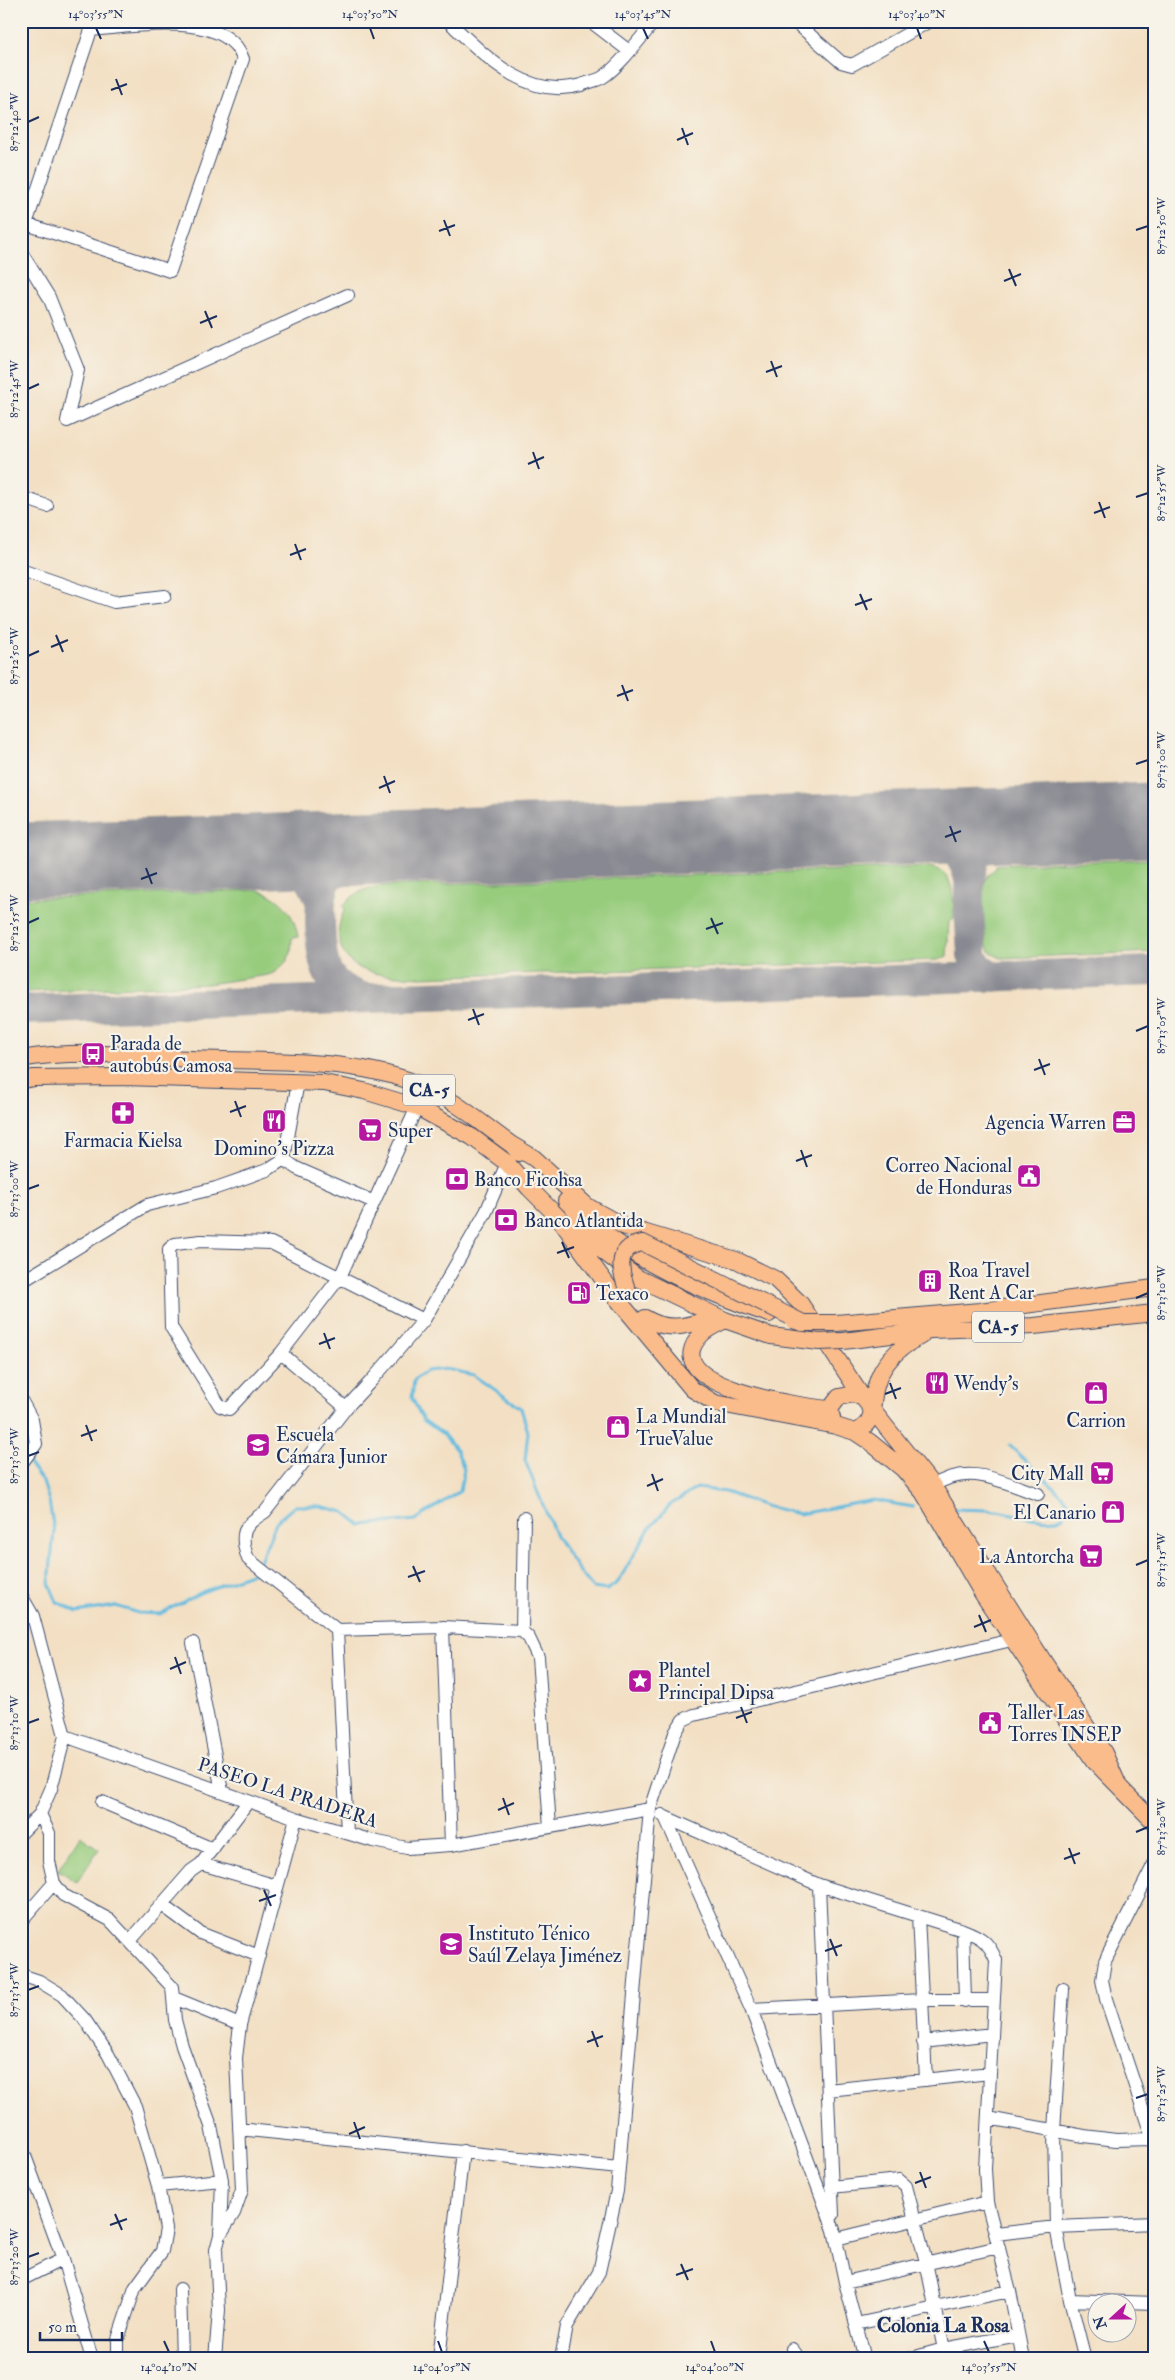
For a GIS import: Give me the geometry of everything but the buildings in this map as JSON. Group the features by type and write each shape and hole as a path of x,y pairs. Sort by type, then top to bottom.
{"main road":[{"name":"CA-5","path":"21,1059 36,1056 93,1054 318,1064 366,1070 416,1083 447,1098 512,1145 582,1217 647,1263 718,1297 803,1323 836,1323 980,1311 1154,1288"},
{"name":"CA-5","path":"21,1080 34,1078 122,1077 324,1083 364,1091 417,1107 466,1133 508,1163 528,1188 558,1217 638,1278 721,1319 771,1336 795,1340 843,1340 931,1330 1034,1326 1154,1313"},
{"path":"512,1145 534,1158 587,1206 623,1226 736,1260 776,1279 800,1303 868,1404 933,1486 1094,1761 1154,1822"},
{"path":"558,1217 618,1300 692,1389 715,1403 836,1426 855,1432 891,1458 923,1492 982,1593 1021,1638"},
{"path":"750,1410 711,1391 686,1371 629,1294 620,1270 620,1262 626,1252 633,1246 643,1243 803,1323"},
{"path":"645,1318 656,1325 668,1328 721,1319"},
{"path":"721,1319 703,1332 695,1345 692,1355 693,1363 703,1374 716,1383 750,1394 830,1409"},
{"path":"855,1432 868,1424 868,1404 887,1362 902,1345 931,1330"},
{"path":"836,1426 830,1409 835,1400 844,1395 854,1394 868,1404"}],"street":[{"path":"448,21 487,58 517,78 553,89 574,87 603,77 655,21"},
{"path":"590,21 629,51"},
{"path":"794,21 841,62 852,65 930,21"},
{"path":"179,25 208,29 237,46 243,59 170,271 24,224 91,30 179,25"},
{"path":"21,252 50,297 78,370 67,421 348,295"},
{"path":"21,497 47,506"},
{"path":"21,570 114,602 166,596"},
{"path":"21,1282 147,1205 224,1185 267,1170 284,1159 298,1082"},
{"path":"417,1107 340,1277 281,1353 229,1409 220,1406 175,1335 170,1319 169,1248 174,1244 201,1241 271,1243 340,1277 424,1320"},
{"path":"284,1159 296,1168 374,1202"},
{"path":"508,1163 486,1212 424,1320 346,1408 265,1512 247,1524 244,1546 248,1559 337,1630 443,1627 522,1631 529,1638 538,1657 550,1827"},
{"path":"281,1353 346,1408"},
{"path":"21,1400 32,1420 36,1444 21,1464"},
{"path":"933,1486 946,1477 965,1473 985,1476 1038,1494"},
{"path":"522,1631 524,1518"},
{"path":"21,1596 32,1616 65,1736 51,1789 40,1814 21,1833"},
{"path":"21,1623 32,1616"},
{"path":"443,1627 451,1845"},
{"path":"337,1630 347,1834"},
{"path":"562,2359 567,2326 599,2272 617,2191 650,1809 675,1733 683,1720 694,1714 1021,1638"},
{"path":"193,1643 222,1791"},
{"name":"PASEO LA PRADERA","path":"65,1736 296,1818 347,1834 407,1848 451,1845 650,1809"},
{"path":"102,1802 213,1849"},
{"path":"130,1941 192,1871 201,1864 248,1802"},
{"path":"650,1809 819,1885 963,1930 982,1937 990,1945 996,1960 985,2169 987,2202 1010,2291 1023,2359"},
{"path":"40,1814 49,1833 49,1861 54,1884 63,1895 110,1920 172,1987 175,2020 182,2046 210,2126 222,2180 220,2235 216,2250 218,2310 215,2359"},
{"path":"665,1817 751,2009 835,2234"},
{"path":"220,2235 234,2213 242,2190 236,2058 240,2025 296,1818"},
{"path":"201,1864 277,1886"},
{"path":"988,2118 1054,2131 1116,2140 1153,2141 1106,1998 1102,1980 1105,1961 1154,1864"},
{"path":"21,1921 54,1884"},
{"path":"819,1885 831,2187 835,2234 865,2359"},
{"path":"162,1905 200,1933 259,1956"},
{"path":"918,1916 926,2080"},
{"path":"963,1930 965,2001"},
{"path":"21,1975 39,1981 62,1995 85,2020 108,2054 135,2106 158,2186 166,2229 162,2250 135,2288 118,2339 118,2359"},
{"path":"1063,1989 1054,2131 1056,2228 1070,2300 1085,2359"},
{"path":"174,1998 240,2025"},
{"path":"751,2009 922,2000 994,2000"},
{"path":"923,2042 992,2034"},
{"path":"828,2090 990,2073"},
{"path":"239,2129 619,2168"},
{"path":"21,2145 62,2260 92,2359"},
{"path":"439,2359 464,2151"},
{"path":"158,2186 222,2180"},
{"path":"831,2187 899,2180 906,2186 926,2262 945,2354"},
{"path":"835,2234 915,2220 987,2202"},
{"path":"845,2282 926,2262 998,2240 1056,2228 1154,2223"},
{"path":"21,2280 62,2260"},
{"path":"180,2289 182,2359"},
{"path":"856,2324 1010,2291"},
{"path":"1070,2300 1154,2303"},
{"path":"908,2359 945,2354 1018,2335"}],"green space":[{"path":"1154,859 1154,952 1001,958 991,953 983,938 983,888 987,876 996,868 996,865"},
{"path":"929,867 944,873 953,894 954,918 949,922 947,956 938,960 421,977 387,975 364,970 347,957 341,947 338,932 345,909 343,906 360,892 381,886"},
{"path":"258,890 274,897 286,908 296,928 298,937 292,938 291,953 286,962 276,972 268,975 208,984 21,992 21,899"},
{"path":"80,1836 99,1849 77,1882 58,1870"}],"waterway":[{"path":"259,1563 277,1521 295,1506 320,1506 344,1512 360,1525 415,1520 460,1491 464,1469 457,1451 443,1434 423,1420 412,1398 414,1380 426,1371 446,1369 474,1375 521,1408 528,1432 525,1460 538,1493 556,1536 593,1588 607,1590 618,1582 649,1529 670,1505 697,1488 725,1492 765,1506 799,1514 873,1500 913,1507"},
{"path":"956,1509 991,1510 1037,1519 1062,1518 1068,1504 1064,1497 1009,1445"},
{"path":"27,1461 43,1482 49,1501 54,1531 49,1583 57,1602 77,1612 116,1606 138,1613 160,1614 202,1592 253,1573 256,1568"}],"taxiway":[{"path":"995,977 981,969 972,955 969,913 970,883 976,856 983,844 994,835 1015,825"},
{"path":"916,828 937,837 953,849 964,864 970,886"},
{"path":"362,848 343,862 328,879 322,898 320,926 323,953 328,973 343,988 362,997"},
{"path":"267,851 285,859 300,869 312,883 320,901"},
{"path":"21,1010 1154,971"}],"runway":[{"path":"21,860 1154,820"}],"place":[{"name":"Parada de autobús Camosa","path":"93,1054"},
{"name":"Farmacia Kielsa","path":"123,1113"},
{"name":"Domino's Pizza","path":"274,1121"},
{"name":"Agencia Warren","path":"1124,1122"},
{"name":"Super","path":"370,1130"},
{"name":"Correo Nacional de Honduras","path":"1029,1176"},
{"name":"Banco Ficohsa","path":"457,1179"},
{"name":"Banco Atlantida","path":"506,1220"},
{"name":"Roa Travel Rent A Car","path":"930,1281"},
{"name":"Texaco","path":"579,1293"},
{"name":"Wendy's","path":"937,1383"},
{"name":"Carrion","path":"1096,1393"},
{"name":"La Mundial TrueValue","path":"618,1427"},
{"name":"Escuela Cámara Junior","path":"258,1445"},
{"name":"City Mall","path":"1102,1473"},
{"name":"El Canario","path":"1113,1512"},
{"name":"La Antorcha","path":"1091,1556"},
{"name":"Plantel Principal Dipsa","path":"640,1681"},
{"name":"Taller Las Torres INSEP","path":"990,1723"},
{"name":"Instituto Ténico Saúl Zelaya Jiménez","path":"451,1944"}],"district":[{"name":"Colonia La Rosa","path":"943,2325"}]}
